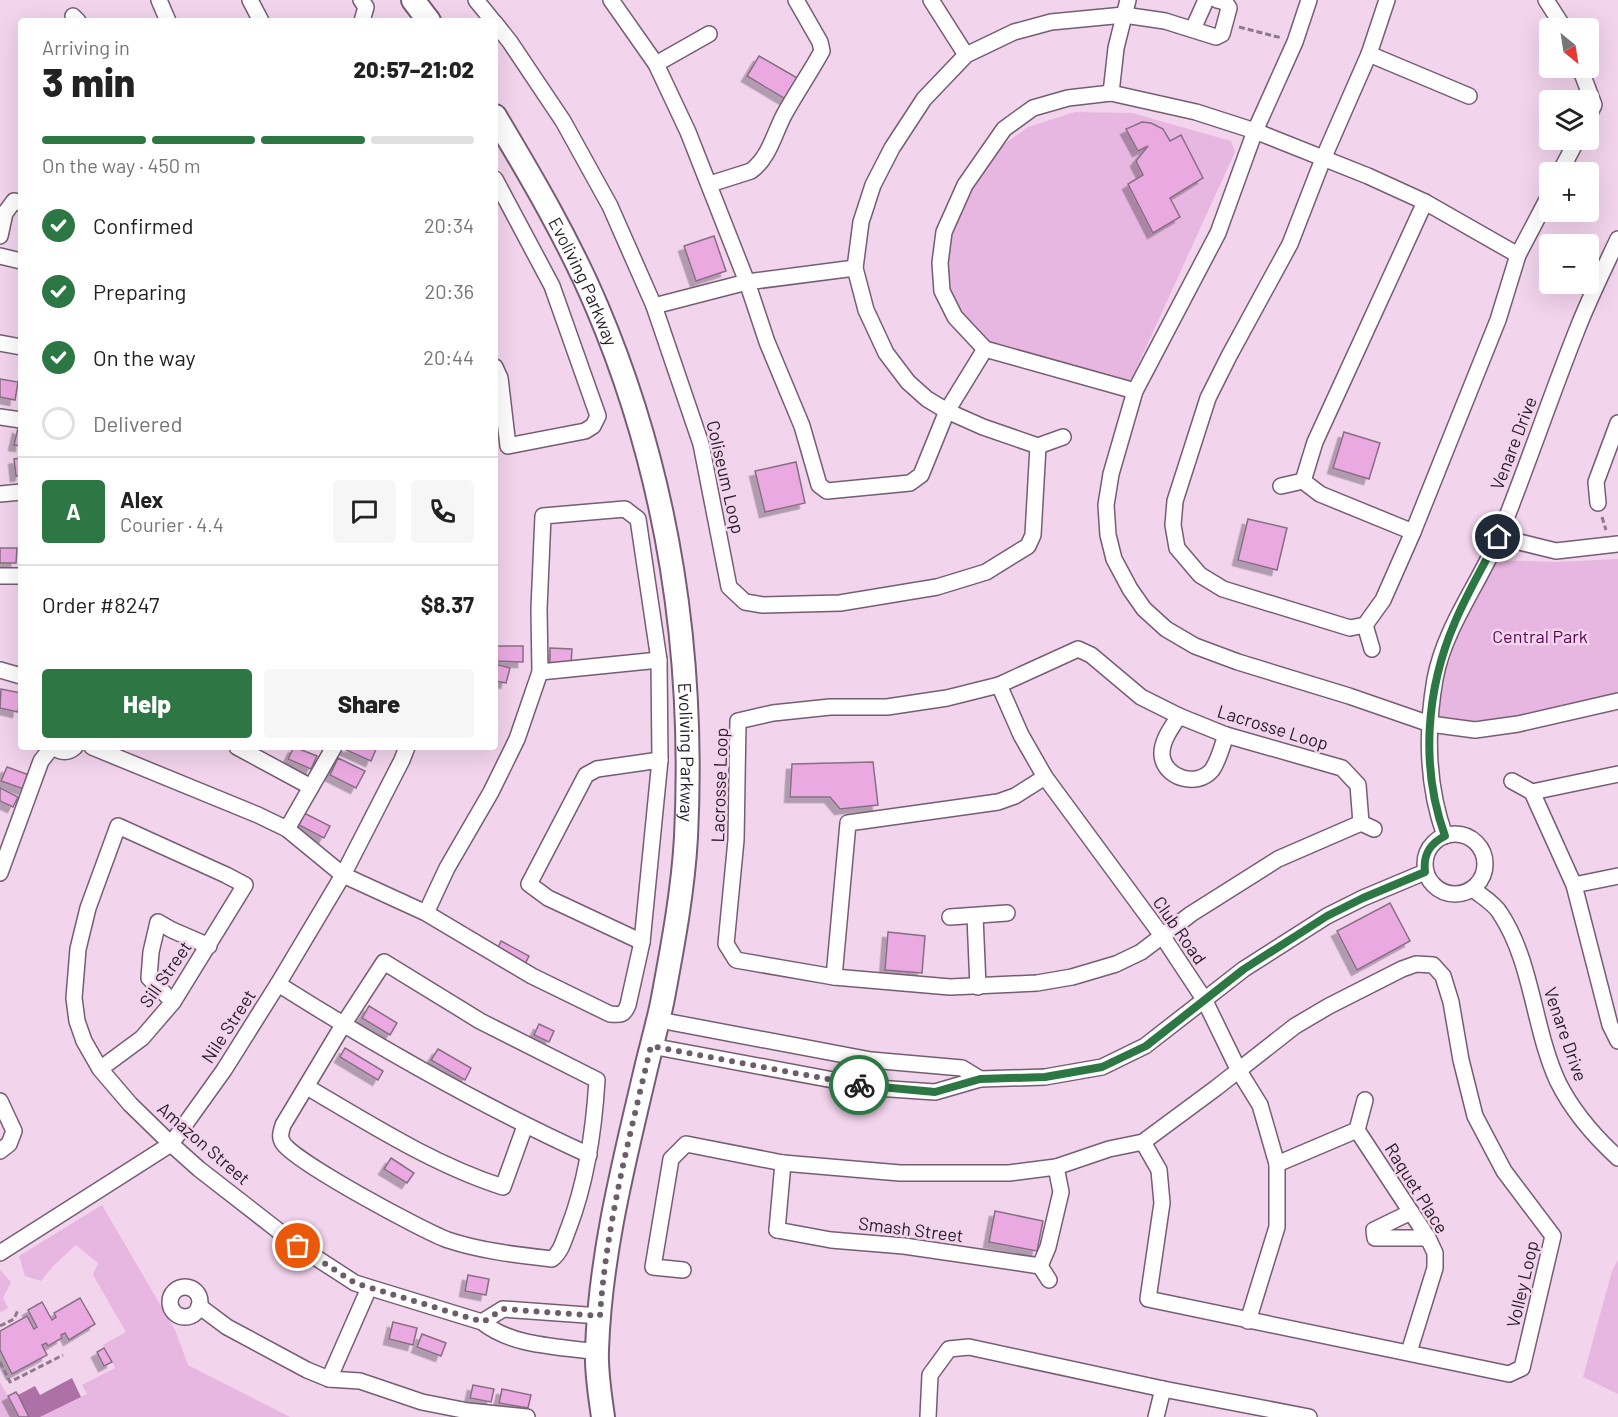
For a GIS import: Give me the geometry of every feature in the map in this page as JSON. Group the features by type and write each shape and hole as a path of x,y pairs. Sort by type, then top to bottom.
{"street":[{"path":"159,0 167,18"},
{"path":"250,0 259,18"},
{"path":"361,0 366,7 363,18"},
{"path":"413,0 427,18"},
{"name":"Coliseum Loop","path":"476,0 491,18"},
{"path":"611,0 656,64 710,184 767,342 802,426 819,485 827,490 910,483 921,475 947,411 985,349"},
{"path":"710,184 757,167 822,51 796,0"},
{"path":"932,0 966,56"},
{"path":"1193,29 1206,0"},
{"path":"1063,437 1038,446 947,411 927,399 908,382 886,353 866,310 855,268 861,222 873,184 892,148 924,99 966,56 1014,32 1126,7 1216,37 1222,34 1229,8 1225,2 1217,0"},
{"path":"1309,0 1295,42 1255,131 1218,233 1134,392 1111,474 1106,505 1108,535 1114,559 1144,609 1166,629 1195,646 1430,724 1475,729 1518,724 1618,701"},
{"path":"1387,0 1369,54 1323,159 1290,244 1229,356 1209,398 1174,501 1173,525 1177,548 1200,575 1223,589 1350,628 1365,625 1383,600 1413,532 1498,320 1518,255 1539,215"},
{"path":"1546,0 1558,18"},
{"path":"1111,93 1116,48 1126,7"},
{"name":"Coliseum Loop","path":"498,27 563,121 610,206 654,306 701,444 729,587 745,602 763,605 840,603 937,587 986,572 1028,546 1034,535 1038,446"},
{"path":"656,64 709,34"},
{"path":"1369,54 1469,96"},
{"path":"1134,392 985,349 955,317 942,291 940,263 944,232 965,185 1004,129 1033,108 1068,98 1111,93 1196,112 1255,131 1368,176 1425,202 1518,255"},
{"name":"Evoliving Parkway","path":"498,122 550,214 597,307 632,400 649,455 667,540 681,624 687,731 686,826 681,888 658,1020 626,1154 609,1238 596,1352 603,1417"},
{"path":"498,185 552,286 598,416 593,426 585,431 508,446 498,374"},
{"path":"0,236 4,213 14,201 18,202"},
{"path":"1303,481 1315,442 1425,202"},
{"name":"Venare Drive","path":"1445,836 1436,812 1431,768 1430,724 1436,677 1455,621 1498,537 1578,328 1618,239"},
{"path":"0,256 18,260"},
{"path":"654,306 747,282 855,268"},
{"path":"0,343 18,346"},
{"path":"0,417 18,420"},
{"path":"1598,503 1596,482 1618,423"},
{"path":"1281,486 1303,481"},
{"path":"1303,481 1320,494 1413,532"},
{"path":"0,494 18,492"},
{"path":"99,750 258,815 287,830 343,874 426,913 532,976 610,1014 624,1014 642,942 660,760 659,660 638,519 625,509 543,516 539,609 540,672 517,739 447,868 426,913"},
{"path":"1498,537 1556,551 1615,545"},
{"path":"0,576 18,576"},
{"path":"1365,625 1372,649"},
{"name":"Lacrosse Loop","path":"1078,649 1091,656 1141,697 1179,716 1226,735 1342,768 1358,785 1367,826 1278,859 1191,914 1141,952 1116,964 1072,977 1037,983 950,987 834,977 736,960 726,944 736,840 738,721 773,713 830,707 887,707 948,698 999,685 1078,649"},
{"path":"540,672 659,660"},
{"path":"0,670 18,675"},
{"name":"Club Road","path":"999,685 1021,735 1045,777 1163,937 1204,999 1239,1071 1260,1105 1277,1164 1277,1227 1248,1321"},
{"path":"1179,716 1165,740 1162,755 1168,770 1181,779 1197,779 1211,771 1226,735"},
{"path":"0,873 41,761 50,750"},
{"path":"248,750 311,787"},
{"path":"287,830 332,750"},
{"name":"Nile Street","path":"0,1253 171,1144 224,1070 278,984 343,874 406,750"},
{"path":"642,942 548,898 529,884 586,775 597,770 660,760"},
{"path":"1532,792 1618,774"},
{"path":"834,977 848,823 998,802 1015,796 1045,777"},
{"path":"1512,781 1532,792 1574,885 1610,1025 1618,1041"},
{"name":"Amazon Street","path":"244,885 118,826 88,908 78,949 74,998 77,1021 84,1041 100,1069 130,1104 199,1169 298,1246 355,1283 483,1322 495,1332 520,1340 596,1352"},
{"path":"1454,834 1472,839 1484,854 1484,873 1480,882 1473,889 1464,893 1454,895 1445,893 1430,881 1425,872 1426,854 1430,846 1445,836 1454,834"},
{"path":"651,1046 876,1088 935,1092 980,1079 1045,1077 1102,1067 1146,1046 1204,999 1279,945 1327,916 1425,872"},
{"path":"1574,885 1618,876"},
{"name":"Sill Street","path":"100,1069 142,1038 173,1002 244,885"},
{"name":"Venare Drive","path":"1473,889 1499,911 1516,944 1558,1082 1577,1113 1618,1158"},
{"path":"950,917 1007,913"},
{"path":"975,916 978,987"},
{"path":"173,1002 149,978 151,952 158,922 209,946"},
{"path":"384,962 480,1021 597,1080 589,1155 579,1201 559,1253 552,1259 512,1254 447,1239 371,1201 299,1157 284,1144 280,1136 283,1125 343,1025 384,962"},
{"name":"Volley Loop","path":"1416,964 1432,965 1443,976 1451,1002 1461,1060 1475,1116 1504,1171 1553,1236 1522,1368 1509,1374 1142,1299 1162,1203 1159,1170 1143,1142 1239,1071 1295,1026 1402,969 1416,964"},
{"path":"278,984 343,1025 525,1126 589,1155"},
{"path":"658,1020 871,1060 962,1068 980,1079"},
{"path":"680,1052 684,1025"},
{"path":"789,1073 794,1046"},
{"path":"307,1087 405,1144 503,1187 525,1126"},
{"path":"1277,1164 1357,1130 1365,1100"},
{"path":"0,1101 14,1131 9,1144 0,1151"},
{"name":"Raquet Place","path":"1357,1130 1428,1238 1435,1253 1435,1268 1409,1352"},
{"path":"683,1270 653,1267 671,1159 686,1144 783,1163 900,1173 1009,1173 1056,1167 1109,1149 1143,1142"},
{"name":"Smash Street","path":"783,1163 770,1233 904,1246 1040,1266"},
{"path":"1049,1280 1040,1266 1048,1247 1061,1192 1056,1167"},
{"path":"1411,1212 1374,1230 1375,1238 1428,1238"},
{"path":"329,1379 369,1288"},
{"path":"199,1306 227,1327 306,1370 329,1379 360,1381 422,1402 468,1411 527,1417"},
{"path":"483,1322 503,1309 600,1316"},
{"path":"928,1417 930,1375 949,1349 969,1347 1163,1389 1309,1417"},
{"path":"1156,1417 1163,1389"}],"path":[{"path":"1226,24 1295,42"},
{"path":"1598,503 1615,545"},
{"path":"0,1326 14,1319 18,1310"},
{"path":"0,1362 10,1382 63,1355"}],"green space":[{"path":"1075,112 1132,113 1231,141 1235,152 1132,378 1126,383 987,346 959,314 947,289 946,263 950,230 966,194 999,148 1028,127"},
{"name":"Central Park","path":"1618,559 1618,696 1515,718 1450,722 1438,715 1442,681 1462,626 1495,560 1557,562"},
{"path":"102,1205 175,1330 188,1365 290,1417 40,1417 87,1394 82,1385 115,1368 103,1345 126,1332 93,1275 98,1263 76,1245 53,1266 41,1281 25,1276 19,1256"},
{"path":"1618,1260 1618,1394 1583,1377 1612,1271"},
{"path":"0,1270 11,1282 3,1298 8,1308 0,1313"},
{"path":"0,1382 19,1417 0,1417"}],"shaded area":[{"path":"72,1378 81,1397 40,1417 29,1417 18,1395 35,1386 40,1395"}],"building":[{"path":"759,56 799,79 787,100 747,76"},
{"path":"1142,122 1151,123 1163,129 1170,141 1181,135 1203,178 1170,198 1180,217 1153,233 1128,184 1143,175 1136,161 1148,146 1138,151 1126,129"},
{"path":"714,236 726,271 696,281 684,246"},
{"path":"0,379 18,382 15,400 0,397"},
{"path":"18,428 18,446 14,445"},
{"path":"1344,432 1380,443 1369,479 1333,468"},
{"path":"18,458 18,476 16,476 14,459"},
{"path":"796,462 805,503 765,512 755,471"},
{"path":"1248,519 1287,528 1277,570 1238,560"},
{"path":"0,548 17,548 16,563 0,563"},
{"path":"498,646 523,646 523,662 498,661"},
{"path":"550,648 572,649 571,664 550,664"},
{"path":"498,665 510,668 506,683 498,682"},
{"path":"1,689 18,692 18,712 0,708"},
{"path":"292,750 302,750 317,756 311,769 288,759"},
{"path":"346,750 376,750 371,761"},
{"path":"338,758 365,771 356,788 330,775"},
{"path":"873,762 878,805 840,809 830,797 790,797 792,764"},
{"path":"7,767 29,775 24,789 1,781"},
{"path":"0,788 18,797 13,807 0,801"},
{"path":"304,813 330,826 324,838 299,825"},
{"path":"1390,903 1410,941 1357,970 1337,931"},
{"path":"888,932 925,936 922,973 885,970"},
{"path":"501,941 529,956 524,966 496,952"},
{"path":"369,1006 397,1023 390,1035 362,1018"},
{"path":"539,1024 554,1031 549,1042 534,1035"},
{"path":"345,1048 383,1071 378,1080 340,1057"},
{"path":"438,1049 471,1068 465,1080 431,1060"},
{"path":"391,1158 414,1173 407,1183 384,1169"},
{"path":"995,1211 1043,1221 1037,1251 989,1242"},
{"path":"468,1275 489,1279 486,1295 465,1291"},
{"path":"80,1298 95,1324 69,1340 65,1333 61,1335 62,1338 48,1346 46,1343 42,1345 47,1355 12,1374 0,1350 0,1331 27,1316 34,1329 37,1327 28,1310 42,1302 52,1320 56,1317 54,1313"},
{"path":"393,1322 417,1328 413,1345 389,1339"},
{"path":"422,1334 446,1343 441,1356 417,1347"},
{"path":"104,1348 112,1362 104,1366 97,1352"},
{"path":"473,1385 494,1389 491,1402 470,1398"},
{"path":"502,1389 531,1395 528,1408 499,1403"},
{"path":"16,1392 29,1417 19,1417 8,1396"}],"way so far":[{"path":"298,1246 355,1283 483,1322 503,1309 600,1316 609,1238 651,1046 859,1085"}],"route":[{"path":"859,1085 935,1092 959,1087 980,1079 1045,1077 1102,1067 1146,1046 1244,969 1327,916 1425,872 1424,864 1430,846 1445,836 1436,812 1429,743 1436,677 1455,621 1498,537"}]}
